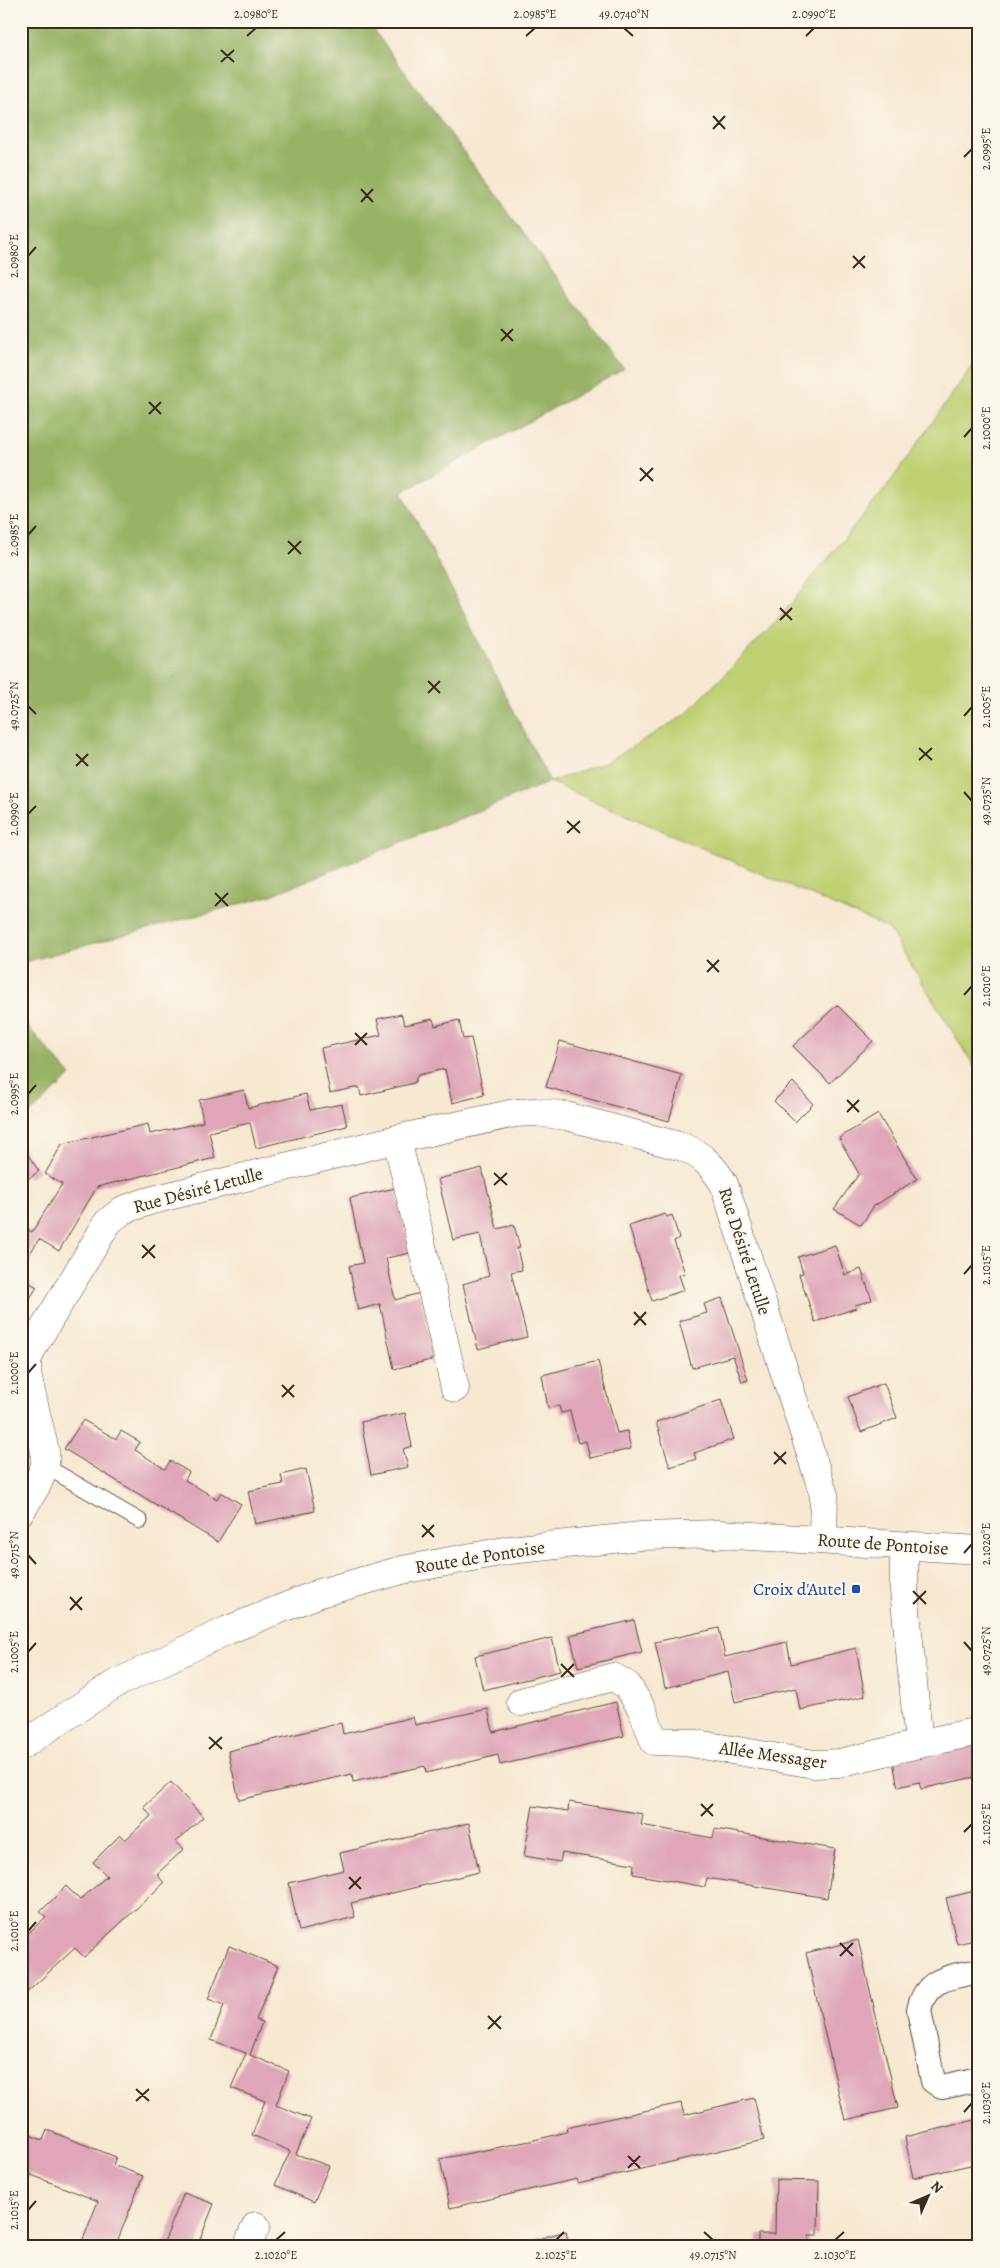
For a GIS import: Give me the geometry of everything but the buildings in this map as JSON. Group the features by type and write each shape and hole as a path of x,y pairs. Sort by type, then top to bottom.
{"street":[{"name":"Rue Désiré Letulle","path":"21,1511 37,1485 45,1466 45,1451 27,1374 27,1360 39,1336 108,1222 124,1210 149,1201 397,1139 515,1113 536,1112 566,1116 683,1147 698,1154 713,1167 724,1184 824,1495 823,1539"},
{"path":"397,1139 455,1388"},
{"name":"Route de Pontoise","path":"21,1746 115,1684 228,1630 320,1593 402,1570 510,1550 641,1536 718,1534 979,1550"},
{"path":"904,1546 904,1590 919,1744"},
{"name":"Allée Messager","path":"521,1702 614,1677 628,1684 642,1710 654,1741 685,1742 814,1764 839,1763 979,1731"},
{"path":"979,1971 938,1981 929,1987 919,2010 933,2081 936,2085 942,2088 979,2079"}],"lane":[{"path":"45,1466 140,1520"}],"green space":[{"path":"21,21 367,21 624,369 402,492 550,782 269,896 21,963"},
{"path":"979,356 979,1074 889,929 550,782 607,762 685,715 777,621 889,484"},
{"path":"21,1019 71,1076 21,1122"}],"place":[{"name":"Croix d'Autel","path":"856,1589"}]}
